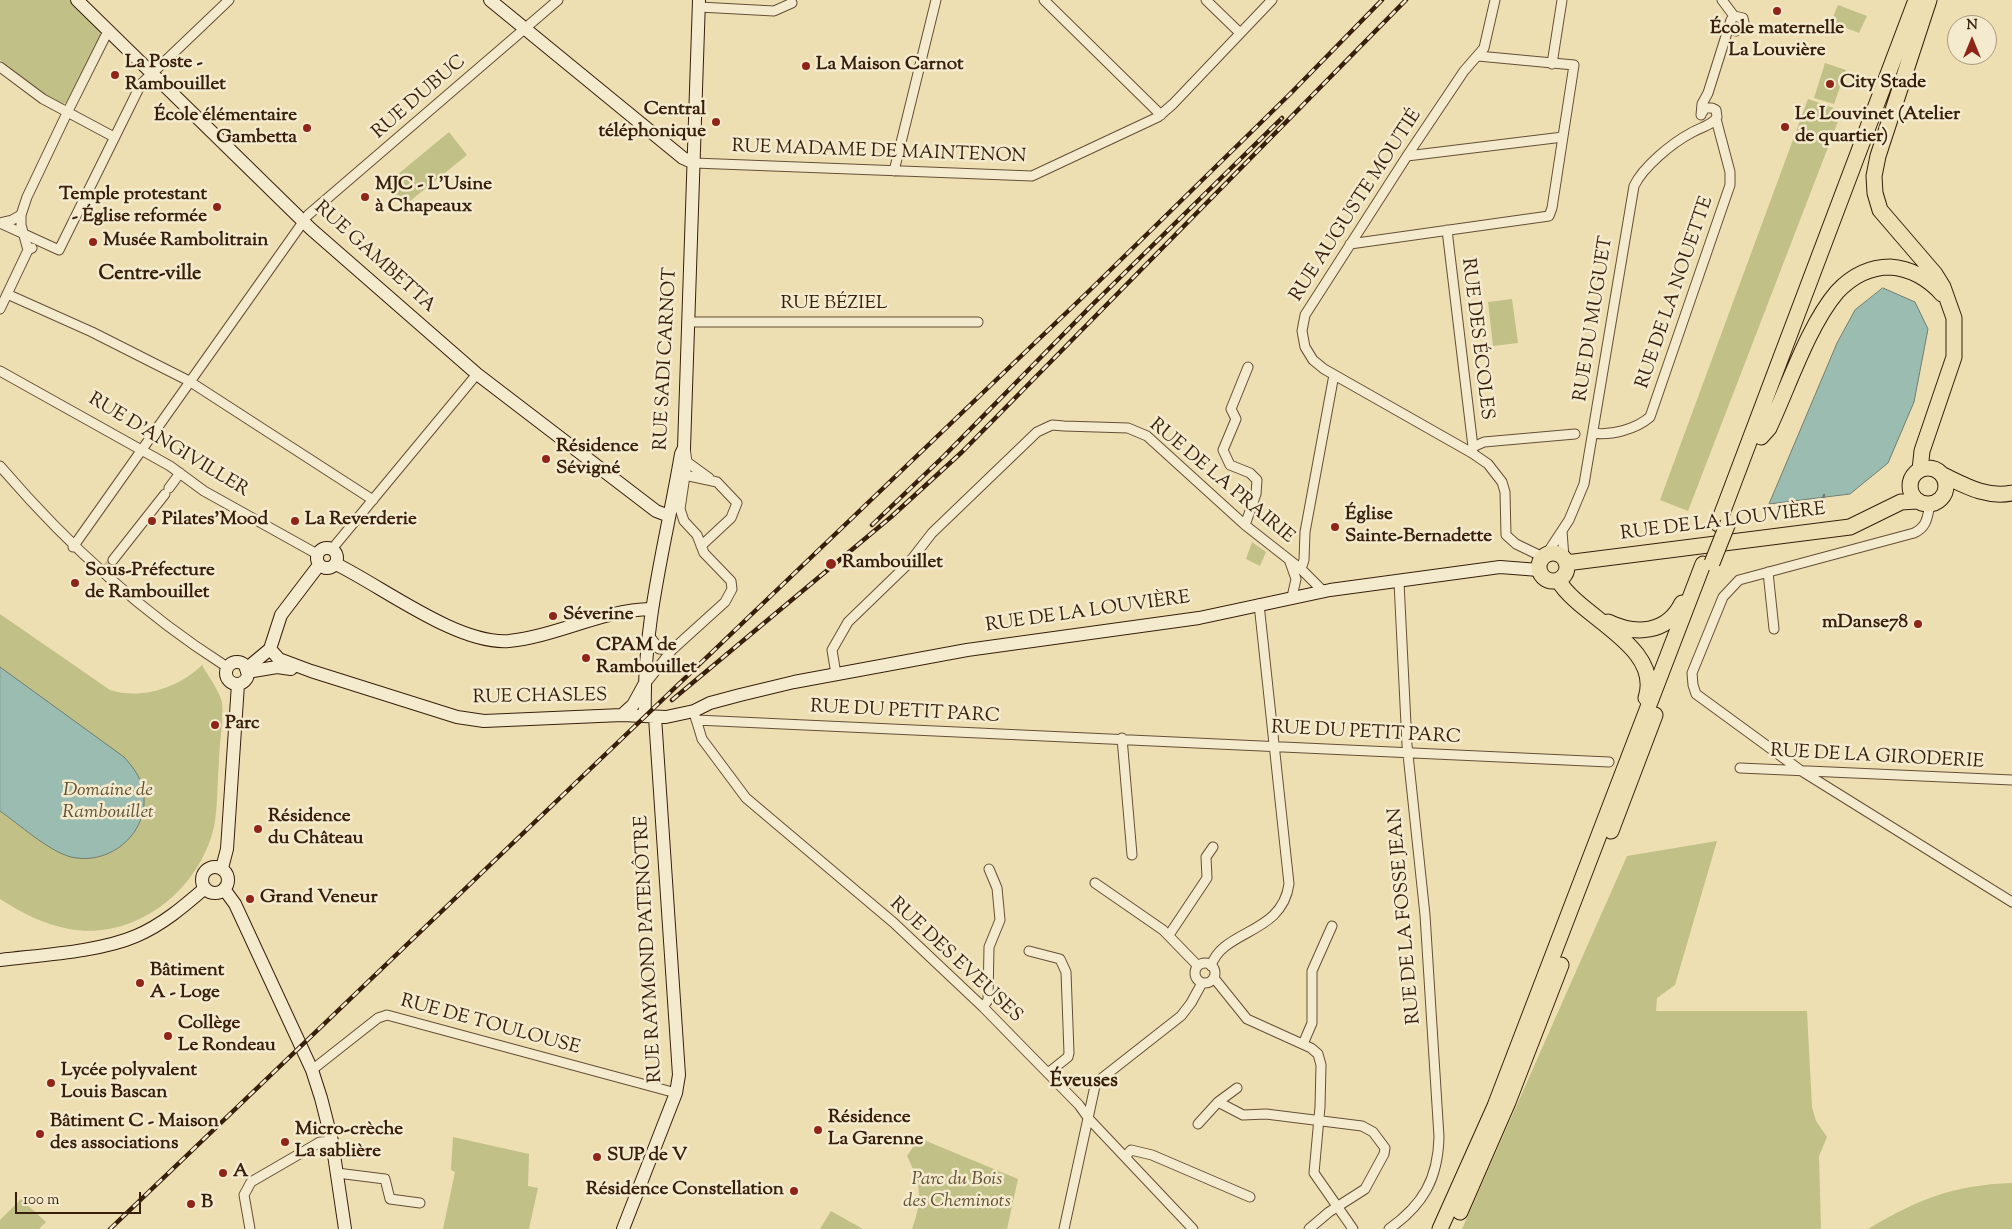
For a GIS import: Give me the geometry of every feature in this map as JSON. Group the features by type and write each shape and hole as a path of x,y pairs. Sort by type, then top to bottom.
{"main road":[{"name":"RUE GAMBETTA","path":"77,0 304,222 477,374 656,511 673,510"},
{"path":"490,0 683,158 694,164"},
{"path":"1451,1229 1508,1102 1916,0"},
{"path":"1723,524 1761,437 1924,0"},
{"path":"1929,0 1878,156 1874,176 1875,193 1880,210 1935,274 1950,303 1954,318 1954,358 1922,451 1932,471 1946,485 1944,496"},
{"name":"RUE SADI CARNOT","path":"650,717 644,685 651,608 666,536 682,474 684,448 699,4"},
{"path":"1761,437 1769,428 1811,336 1826,309 1837,293 1849,281 1863,272 1880,267 1900,268 1921,276 1937,288 1950,303"},
{"path":"1978,492 1957,492 1944,496 1938,502 1923,503 1911,493 1910,484 1913,476 1932,471 1978,492 1990,495 2012,493"},
{"name":"RUE DE LA LOUVIÈRE","path":"1880,511 1910,484"},
{"name":"RUE DE LA LOUVIÈRE","path":"1565,561 1826,530 1850,526 1901,502 1923,503"},
{"path":"204,888 216,893 224,889 228,877 222,868 227,850 238,684 246,678 247,670 270,650 280,615 326,548 332,549 338,557 336,564 328,569 318,560"},
{"path":"1553,553 1565,561 1567,571 1558,580 1546,580 1542,561 1553,553"},
{"name":"RUE DE LA LOUVIÈRE","path":"650,717 698,716 740,694 967,650 1199,618 1323,591 1542,561"},
{"path":"336,564 451,628 494,641 527,637 613,613 651,608"},
{"path":"1440,1229 1495,1106 1694,586 1707,564"},
{"path":"1558,580 1565,592 1631,646 1642,659 1648,674 1648,692 1638,730"},
{"path":"1590,614 1627,629 1653,629 1666,623 1676,615 1687,594 1694,586"},
{"path":"270,650 279,659 311,671"},
{"path":"238,684 228,680 226,674 226,666 237,662 247,670 277,667 311,671"},
{"name":"RUE CHASLES","path":"311,671 472,720 622,715 650,717"},
{"path":"622,715 633,704 644,685"},
{"name":"RUE RAYMOND PATENÔTRE","path":"623,1229 676,1092 679,1075 675,1004 650,717"},
{"path":"204,888 202,880 204,871 212,867 222,868"},
{"path":"0,960 80,949 132,938 160,924 204,888"},
{"path":"224,889 235,904 312,1070 332,1141 345,1229"},
{"path":"1435,1229 1454,1193 1460,1186"}],"street":[{"path":"0,223 59,250 141,84 230,0"},
{"name":"RUE DUBUC","path":"73,547 308,215 558,0"},
{"path":"894,171 936,0"},
{"path":"1044,0 1161,115"},
{"path":"1206,0 1240,33"},
{"name":"RUE MADAME DE MAINTENON","path":"694,164 1032,176 1161,115 1272,0"},
{"name":"RUE AUGUSTE MOUTIÉ","path":"1495,0 1486,42 1478,56 1464,71 1407,156 1308,308 1302,323 1302,339 1309,355 1318,365 1472,450 1488,464 1502,482 1505,492 1506,534 1516,544 1542,561"},
{"path":"1552,64 1562,0"},
{"name":"RUE DU MUGUET","path":"1689,134 1702,114 1702,104 1708,93 1724,44 1733,24 1722,0"},
{"path":"699,4 774,11 792,3"},
{"path":"28,250 21,225 21,215 32,184 66,112 108,31"},
{"path":"1350,244 1549,216 1552,208 1574,65 1478,56"},
{"path":"0,67 43,100 114,136"},
{"path":"1708,93 1712,108 1717,112 1713,121 1705,122 1702,114 1705,108 1712,108"},
{"name":"RUE DU MUGUET","path":"1542,561 1562,530 1584,484 1634,186 1649,165 1689,134 1713,121"},
{"name":"RUE DE LA NOUETTE","path":"1593,432 1628,429 1641,425 1650,417 1730,185 1730,172 1713,121"},
{"path":"1407,156 1563,137"},
{"path":"0,223 21,215"},
{"name":"RUE DES ÉCOLES","path":"1447,230 1472,450"},
{"path":"0,309 28,250 38,240"},
{"path":"7,294 92,332 190,382 373,500"},
{"name":"RUE BÉZIEL","path":"689,322 978,322"},
{"path":"1245,525 1256,494 1257,480 1250,473 1230,465 1223,450 1236,419 1231,409 1248,367"},
{"name":"RUE D'ANGIVILLER","path":"0,371 143,450 180,473 204,491 318,560"},
{"path":"332,549 477,374"},
{"path":"1301,569 1304,560 1305,532 1333,380 1336,376"},
{"name":"RUE DE LA PRAIRIE","path":"836,674 832,650 848,622 908,564 932,533 1037,432 1052,425 1136,430 1147,436 1245,525 1301,569 1323,591"},
{"path":"1472,450 1484,442 1575,434"},
{"path":"644,685 672,650 731,595 731,581 704,553 697,535 673,510 683,490 682,474 687,462 684,448"},
{"path":"687,462 706,478"},
{"path":"0,466 73,547 108,567 149,612 226,666"},
{"path":"108,567 180,473"},
{"path":"682,474 706,478 722,485 737,502 731,518 701,546"},
{"path":"683,490 706,478"},
{"path":"1923,503 1927,521 1923,529 1914,533 1739,580 1723,597 1692,673 1693,685 1696,694 1800,770 2012,902"},
{"path":"666,536 674,526 684,521"},
{"name":"RUE DU MUGUET","path":"1562,530 1565,561"},
{"name":"RUE DE LA PRAIRIE","path":"1290,562 1296,579 1292,597"},
{"path":"1768,572 1774,629"},
{"name":"RUE DE LA FOSSE JEAN","path":"1389,1229 1412,1212 1425,1194 1432,1176 1438,1150 1425,915 1408,753 1399,582"},
{"path":"1211,966 1223,948 1274,916 1288,890 1275,745 1258,604"},
{"path":"648,633 659,649 672,650"},
{"path":"698,716 706,720"},
{"name":"RUE DU PETIT PARC","path":"698,716 706,720 1609,762"},
{"name":"RUE DES EVEUSES","path":"698,716 702,739 746,798 793,840 894,923 983,1007 1079,1105 1089,1119 1193,1229"},
{"path":"1122,738 1132,854"},
{"name":"RUE DE LA GIRODERIE","path":"1740,768 2012,780"},
{"path":"1169,935 1207,878 1206,857 1213,847"},
{"path":"983,1007 988,1000 989,947 1000,920 997,888 989,869"},
{"path":"1095,883 1169,935 1198,966"},
{"path":"1303,1044 1312,1023 1312,971 1332,926"},
{"path":"1028,951 1060,958 1066,972 1069,1053 1068,1057 1048,1074"},
{"path":"1214,978 1209,982 1202,983 1197,980 1195,974 1198,966 1206,963 1211,966 1214,971 1214,978 1247,1019 1303,1044 1315,1051 1320,1058 1319,1120 1313,1169 1353,1229"},
{"path":"1064,1229 1082,1138 1089,1119 1089,1108 1097,1082 1182,1015 1202,983"},
{"name":"RUE DE TOULOUSE","path":"312,1070 378,1018 387,1015 676,1092"},
{"path":"1198,1124 1218,1102 1237,1088"},
{"path":"1218,1102 1243,1115 1266,1114 1362,1126 1373,1132 1385,1148 1384,1154 1365,1189 1337,1206 1309,1229"},
{"path":"250,1229 244,1195 246,1188 259,1177 320,1142 332,1141"},
{"path":"1125,1156 1131,1150 1152,1155 1250,1197"},
{"path":"337,1173 385,1179 390,1198 420,1203"}],"green space":[{"path":"0,0 71,0 100,31 100,37 66,103 62,104 54,101 0,60"},
{"path":"1838,5 1867,16 1859,33 1831,22"},
{"name":"City Stade","path":"1825,63 1846,70 1834,104 1814,98"},
{"path":"1808,99 1842,111 1688,511 1660,500"},
{"path":"449,132 467,155 404,206 386,184"},
{"path":"1512,299 1518,343 1493,346 1488,302"},
{"path":"1252,542 1266,552 1260,566 1246,559"},
{"name":"Domaine de Rambouillet","path":"0,614 110,690 134,694 159,690 182,680 202,665 219,693 222,702 222,715 216,811 214,827 206,850 194,872 179,891 161,906 140,919 117,927 94,931 69,929 33,917 0,899"},
{"path":"1717,841 1675,985 1657,998 1656,1011 1807,1011 1812,1107 1816,1121 1827,1137 1819,1156 1821,1229 1462,1229 1627,856"},
{"path":"453,1137 529,1154 528,1186 538,1188 529,1229 443,1229 455,1172 451,1170"},
{"name":"Parc du Bois des Cheminots","path":"919,1138 1018,1179 1007,1229 912,1229 918,1209 919,1192 918,1183 907,1156"},
{"path":"2012,1183 2012,1229 1868,1229 1903,1209 1937,1196 1972,1187"},
{"path":"21,1199 46,1222 39,1229 0,1229 0,1220"},
{"name":"Parc du Bois des Cheminots","path":"831,1211 863,1229 820,1229"}],"water":[{"path":"1883,288 1915,302 1928,329 1914,402 1888,463 1850,494 1769,504 1837,343 1855,310"},
{"path":"0,667 124,757 136,772 141,783 144,799 142,814 137,828 128,840 116,849 102,856 87,858 71,857 43,843 0,811"}],"waterway":[{"path":"1819,511 1824,495"}],"tunnel":[{"path":"107,568 113,560"}],"railway":[{"path":"110,1229 1089,291 1291,93 1382,0"},
{"path":"672,700 891,517 962,452 1406,0"},
{"path":"872,525 944,456 1091,306 1282,118"}],"place":[{"name":"École maternelle La Louvière","path":"1777,11"},
{"name":"La Maison Carnot","path":"806,66"},
{"name":"La Poste - Rambouillet","path":"115,75"},
{"name":"City Stade","path":"1830,84"},
{"name":"Central téléphonique","path":"716,122"},
{"name":"Le Louvinet (Atelier de quartier)","path":"1785,127"},
{"name":"École élémentaire Gambetta","path":"307,128"},
{"name":"MJC - L'Usine à Chapeaux","path":"365,197"},
{"name":"Temple protestant - Église reformée","path":"217,207"},
{"name":"Musée Rambolitrain","path":"93,242"},
{"name":"Résidence Sévigné","path":"546,459"},
{"name":"Pilates'Mood","path":"152,521"},
{"name":"La Reverderie","path":"295,521"},
{"name":"Église Sainte-Bernadette","path":"1335,527"},
{"name":"Rambouillet","path":"831,564"},
{"name":"Sous-Préfecture de Rambouillet","path":"75,583"},
{"name":"Séverine","path":"553,616"},
{"name":"mDanse78","path":"1918,624"},
{"name":"CPAM de Rambouillet","path":"586,658"},
{"name":"Parc","path":"215,725"},
{"name":"Résidence du Château","path":"258,829"},
{"name":"Grand Veneur","path":"250,899"},
{"name":"Bâtiment A - Loge","path":"140,983"},
{"name":"Collège Le Rondeau","path":"168,1036"},
{"name":"Lycée polyvalent Louis Bascan","path":"51,1083"},
{"name":"Résidence La Garenne","path":"818,1130"},
{"name":"Bâtiment C - Maison des associations","path":"40,1134"},
{"name":"Micro-crèche La sablière","path":"285,1142"},
{"name":"SUP de V","path":"597,1157"},
{"name":"A","path":"223,1173"},
{"name":"Résidence Constellation","path":"794,1191"},
{"name":"B","path":"191,1204"}],"district":[{"name":"Centre-ville","path":"150,276"},
{"name":"Éveuses","path":"1084,1083"}]}
